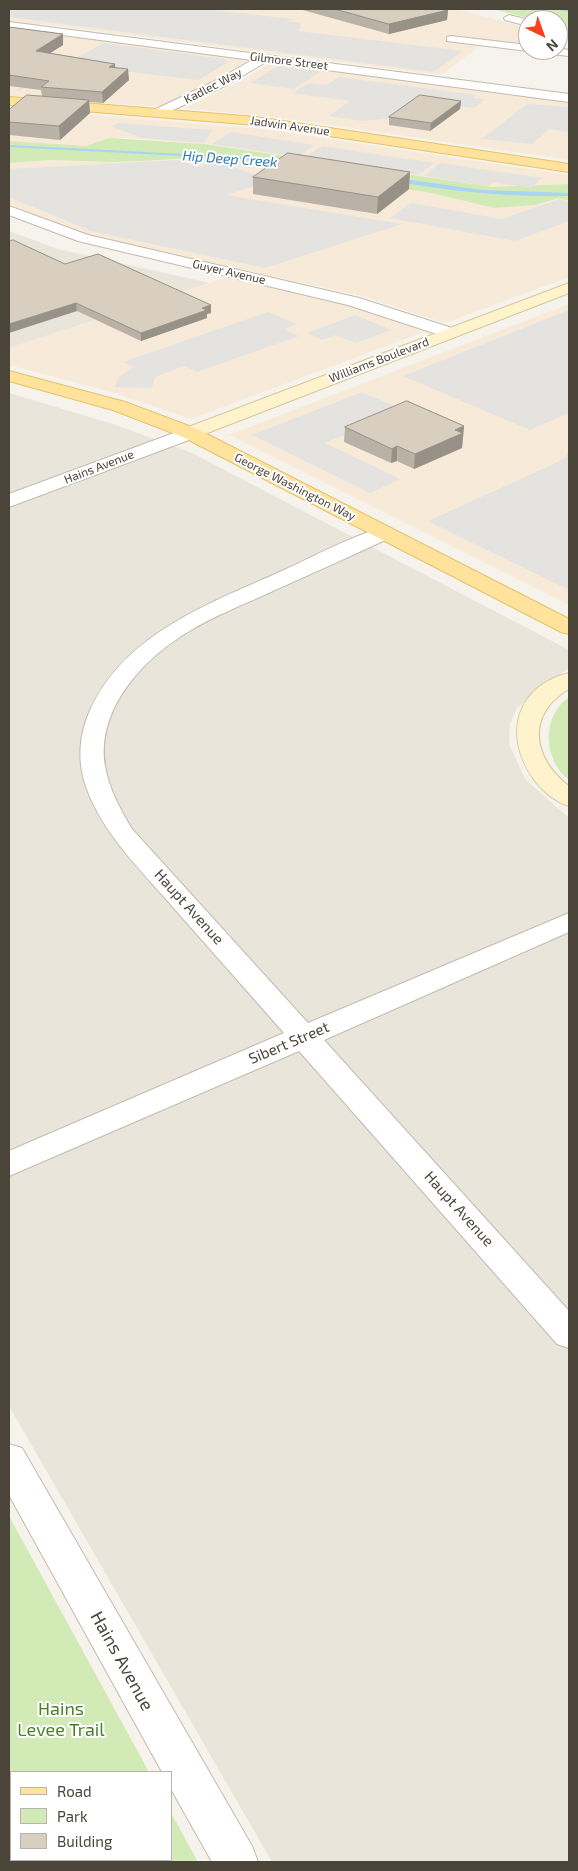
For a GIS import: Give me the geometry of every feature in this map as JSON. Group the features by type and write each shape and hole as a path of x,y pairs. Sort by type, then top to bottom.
{"main road":[{"name":"Jadwin Avenue","path":"9,101 160,112 298,126 569,168"},
{"name":"George Washington Way","path":"9,376 112,404 190,433 569,627"}],"street":[{"path":"509,18 518,20"},
{"name":"Gilmore Street","path":"9,25 569,98"},
{"path":"451,39 518,47"},
{"name":"Kadlec Way","path":"160,112 221,83 264,58"},
{"name":"Guyer Avenue","path":"9,210 83,238 354,301 449,333"},
{"name":"Williams Boulevard","path":"190,433 569,288"},
{"name":"Hains Avenue","path":"9,501 190,433"},
{"name":"Haupt Avenue","path":"385,533 208,613 171,633 120,677 107,700 96,728 92,756 97,781 107,808 122,833 569,1334"},
{"path":"569,680 543,696 535,706 528,724 527,736 530,754 536,765 546,779 569,798"},
{"name":"Sibert Street","path":"9,1164 569,922"},
{"name":"Hains Avenue","path":"9,1460 236,1862"}],"shaded area":[{"path":"9,9 456,9 518,25 518,44 487,41 441,75 42,24 29,26 9,23"},
{"path":"9,9 204,9 293,19 289,22 300,22 301,28 298,31 463,51 433,72 9,17"},
{"path":"9,27 250,59 215,80 160,107 9,96"},
{"path":"104,43 224,59 229,62 198,80 68,65 19,91 15,91"},
{"path":"272,62 569,102 569,160 297,120 185,108 237,83"},
{"path":"278,66 321,71 294,89 250,83"},
{"path":"339,77 477,95 473,98 485,99 474,108 416,100 391,118 362,121 329,116 350,101 293,93 309,83 326,85"},
{"path":"527,104 569,107 569,132 549,129 532,144 482,139"},
{"path":"9,108 263,129 569,175 569,184 493,187 204,144 127,138 109,138 86,146 9,141"},
{"path":"117,123 212,130 204,143 142,138 113,127"},
{"path":"231,132 314,145 298,157 212,144"},
{"path":"322,146 434,163 418,175 305,157"},
{"path":"145,159 242,163 426,192 495,208 535,205 559,198 569,201 569,277 445,323 362,296 70,230 9,204 9,163 50,160 112,162"},
{"path":"179,160 198,167 218,161 271,181 226,195 402,224 265,268 91,231 9,197 9,169"},
{"path":"440,163 542,178 531,188 493,182 488,186 424,176"},
{"path":"560,199 569,202 569,221 515,241 390,218 411,203 502,219"},
{"path":"9,231 58,249 209,283 9,348"},
{"path":"228,277 347,305 393,319 424,332 191,419 115,393 9,365 9,348"},
{"path":"569,304 569,605 229,435"},
{"path":"569,310 569,413 530,430 403,376"},
{"path":"268,312 297,324 284,329 299,336 197,372 184,366 155,377 152,388 115,387 118,378 133,367 123,362"},
{"path":"355,315 391,330 356,343 335,335 322,340 307,333"},
{"path":"362,392 403,410 325,443 400,479 370,493 252,435"},
{"path":"9,393 116,425 192,453 569,650 569,668 517,708 510,724 509,744 525,779 569,818 569,1862 272,1862 9,1406"},
{"path":"569,451 569,590 428,521 547,467 565,458"}],"green space":[{"path":"493,9 569,9 569,29 568,10 518,10 518,15"},
{"path":"109,138 204,144 493,187 569,184 569,201 559,198 535,205 495,208 426,192 242,163 180,159 112,162 50,160 9,163 9,141 86,146"},
{"path":"569,697 569,780 554,761 550,750 549,738 554,715 560,705"},
{"name":"Hains Levee Trail","path":"9,1516 148,1771 10,1771 10,1861 172,1861 172,1815 198,1862 9,1862"}],"building":[{"path":"335,9 445,9 448,10 389,24"},
{"path":"9,27 63,34 36,51 115,64 109,67 128,69 102,92 41,87 49,81 9,75"},
{"path":"27,95 89,100 59,126 9,122 9,110"},
{"path":"420,95 461,101 431,123 389,117"},
{"path":"288,153 410,172 378,197 253,177"},
{"path":"13,240 65,264 98,254 211,305 202,308 207,310 141,333 76,303 9,324 9,242"},
{"path":"407,401 464,426 455,430 463,433 415,454 397,446 392,449 345,427"}],"waterway":[{"name":"Hip Deep Creek","path":"560,9 569,11"},
{"name":"Hip Deep Creek","path":"9,146 241,158 291,163"},
{"name":"Hip Deep Creek","path":"396,180 482,191 569,195"}]}
